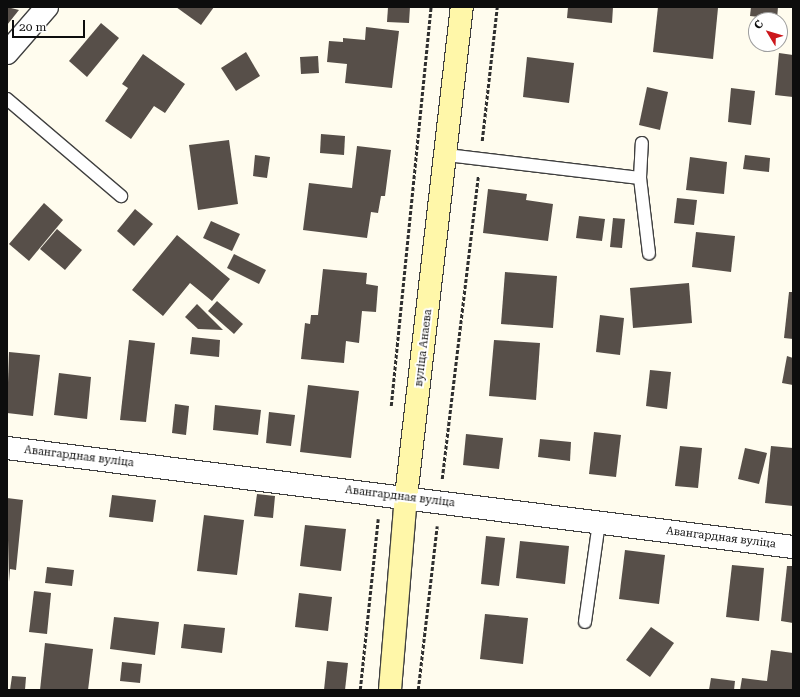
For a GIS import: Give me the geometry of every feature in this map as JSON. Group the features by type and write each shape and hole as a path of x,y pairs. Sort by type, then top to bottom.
{"street":[{"path":"7,53 46,7"},
{"name":"вуліца Анаева","path":"390,690 406,497 447,155 462,7"},
{"name":"Авангардная вуліца","path":"7,448 406,497 793,547"}],"lane":[{"path":"7,99 121,196"},
{"path":"642,143 640,178 649,253"},
{"path":"447,155 640,178"},
{"path":"585,622 599,523"}],"path":[{"path":"390,415 431,7"},
{"path":"418,690 497,7"},
{"path":"360,690 381,495"}],"building":[{"path":"7,7 19,10 7,25"},
{"path":"176,7 214,7 201,25"},
{"path":"388,7 410,7 409,23 387,22"},
{"path":"568,7 613,7 612,23 567,18"},
{"path":"658,7 718,8 713,59 653,52"},
{"path":"751,7 778,7 778,12 750,12"},
{"path":"101,23 119,38 87,77 69,61"},
{"path":"366,27 399,31 392,88 345,83 347,64 327,62 329,41 343,42 343,38 365,40"},
{"path":"246,52 260,76 236,91 221,68"},
{"path":"779,53 793,55 793,97 775,95"},
{"path":"143,54 185,84 165,113 154,106 131,139 105,121 128,88 122,84"},
{"path":"318,56 319,73 301,74 300,57"},
{"path":"527,57 574,63 569,103 523,97"},
{"path":"647,87 668,92 660,130 639,125"},
{"path":"731,88 755,91 751,125 728,122"},
{"path":"321,134 345,136 344,155 320,153"},
{"path":"229,140 238,204 198,210 189,145"},
{"path":"357,146 391,150 385,196 381,196 378,213 371,212 367,238 303,230 309,183 352,188"},
{"path":"255,155 270,157 267,178 253,176"},
{"path":"745,155 770,158 769,172 743,169"},
{"path":"690,157 727,162 724,194 686,190"},
{"path":"488,189 527,194 526,200 553,204 548,241 483,233"},
{"path":"677,198 697,200 694,225 674,223"},
{"path":"44,203 63,220 29,261 9,244"},
{"path":"135,209 153,224 134,246 117,231"},
{"path":"579,216 605,219 602,241 576,238"},
{"path":"613,218 625,219 622,248 610,247"},
{"path":"211,221 240,234 232,251 203,238"},
{"path":"57,229 82,250 65,270 40,249"},
{"path":"696,232 735,236 731,272 692,267"},
{"path":"177,235 230,279 212,301 190,283 163,316 132,290"},
{"path":"234,254 266,270 259,284 227,268"},
{"path":"323,269 367,273 366,284 378,286 376,312 362,311 359,343 346,341 344,363 301,359 305,323 310,324 311,315 318,315"},
{"path":"505,272 557,276 553,328 501,324"},
{"path":"689,283 692,323 633,328 630,288"},
{"path":"789,292 793,292 793,339 784,338"},
{"path":"217,301 243,324 234,334 208,311"},
{"path":"197,304 223,330 198,329 185,317"},
{"path":"600,315 624,318 620,355 596,352"},
{"path":"192,337 220,340 219,357 190,354"},
{"path":"129,340 155,343 146,422 120,420"},
{"path":"494,340 540,343 536,400 489,396"},
{"path":"9,352 40,355 33,416 7,413"},
{"path":"787,356 793,358 793,385 782,383"},
{"path":"650,370 671,372 667,409 646,406"},
{"path":"59,373 91,377 87,419 54,415"},
{"path":"308,385 359,391 351,458 300,452"},
{"path":"175,404 189,406 186,435 172,433"},
{"path":"215,405 261,410 258,435 213,430"},
{"path":"269,412 295,415 291,446 266,443"},
{"path":"594,432 621,435 616,477 589,474"},
{"path":"466,434 503,438 499,469 463,465"},
{"path":"540,439 571,442 570,461 538,457"},
{"path":"680,446 702,448 698,488 675,486"},
{"path":"771,446 793,448 793,506 765,503"},
{"path":"745,448 767,453 759,484 738,479"},
{"path":"257,494 275,496 273,518 254,516"},
{"path":"112,495 156,500 153,522 109,517"},
{"path":"7,498 23,500 16,570 10,569 9,582"},
{"path":"204,515 244,520 237,575 197,571"},
{"path":"305,525 346,529 341,571 300,566"},
{"path":"486,536 505,538 499,586 481,584"},
{"path":"520,541 569,546 565,584 516,578"},
{"path":"625,550 665,555 659,604 619,599"},
{"path":"732,565 764,568 759,621 726,617"},
{"path":"787,566 793,566 793,623 781,621"},
{"path":"47,567 74,570 72,586 45,583"},
{"path":"34,591 51,593 47,634 29,632"},
{"path":"299,593 332,597 328,631 295,627"},
{"path":"485,614 528,618 523,664 480,659"},
{"path":"114,617 159,622 155,655 110,649"},
{"path":"184,624 225,628 222,653 181,648"},
{"path":"651,627 674,643 650,677 626,660"},
{"path":"45,643 93,649 88,690 40,690"},
{"path":"771,650 793,653 793,690 740,690 742,678 767,681"},
{"path":"327,661 348,663 345,690 324,690"},
{"path":"122,662 142,664 140,683 120,681"},
{"path":"12,676 26,677 25,690 10,690"},
{"path":"711,678 735,681 734,690 709,690"}]}
